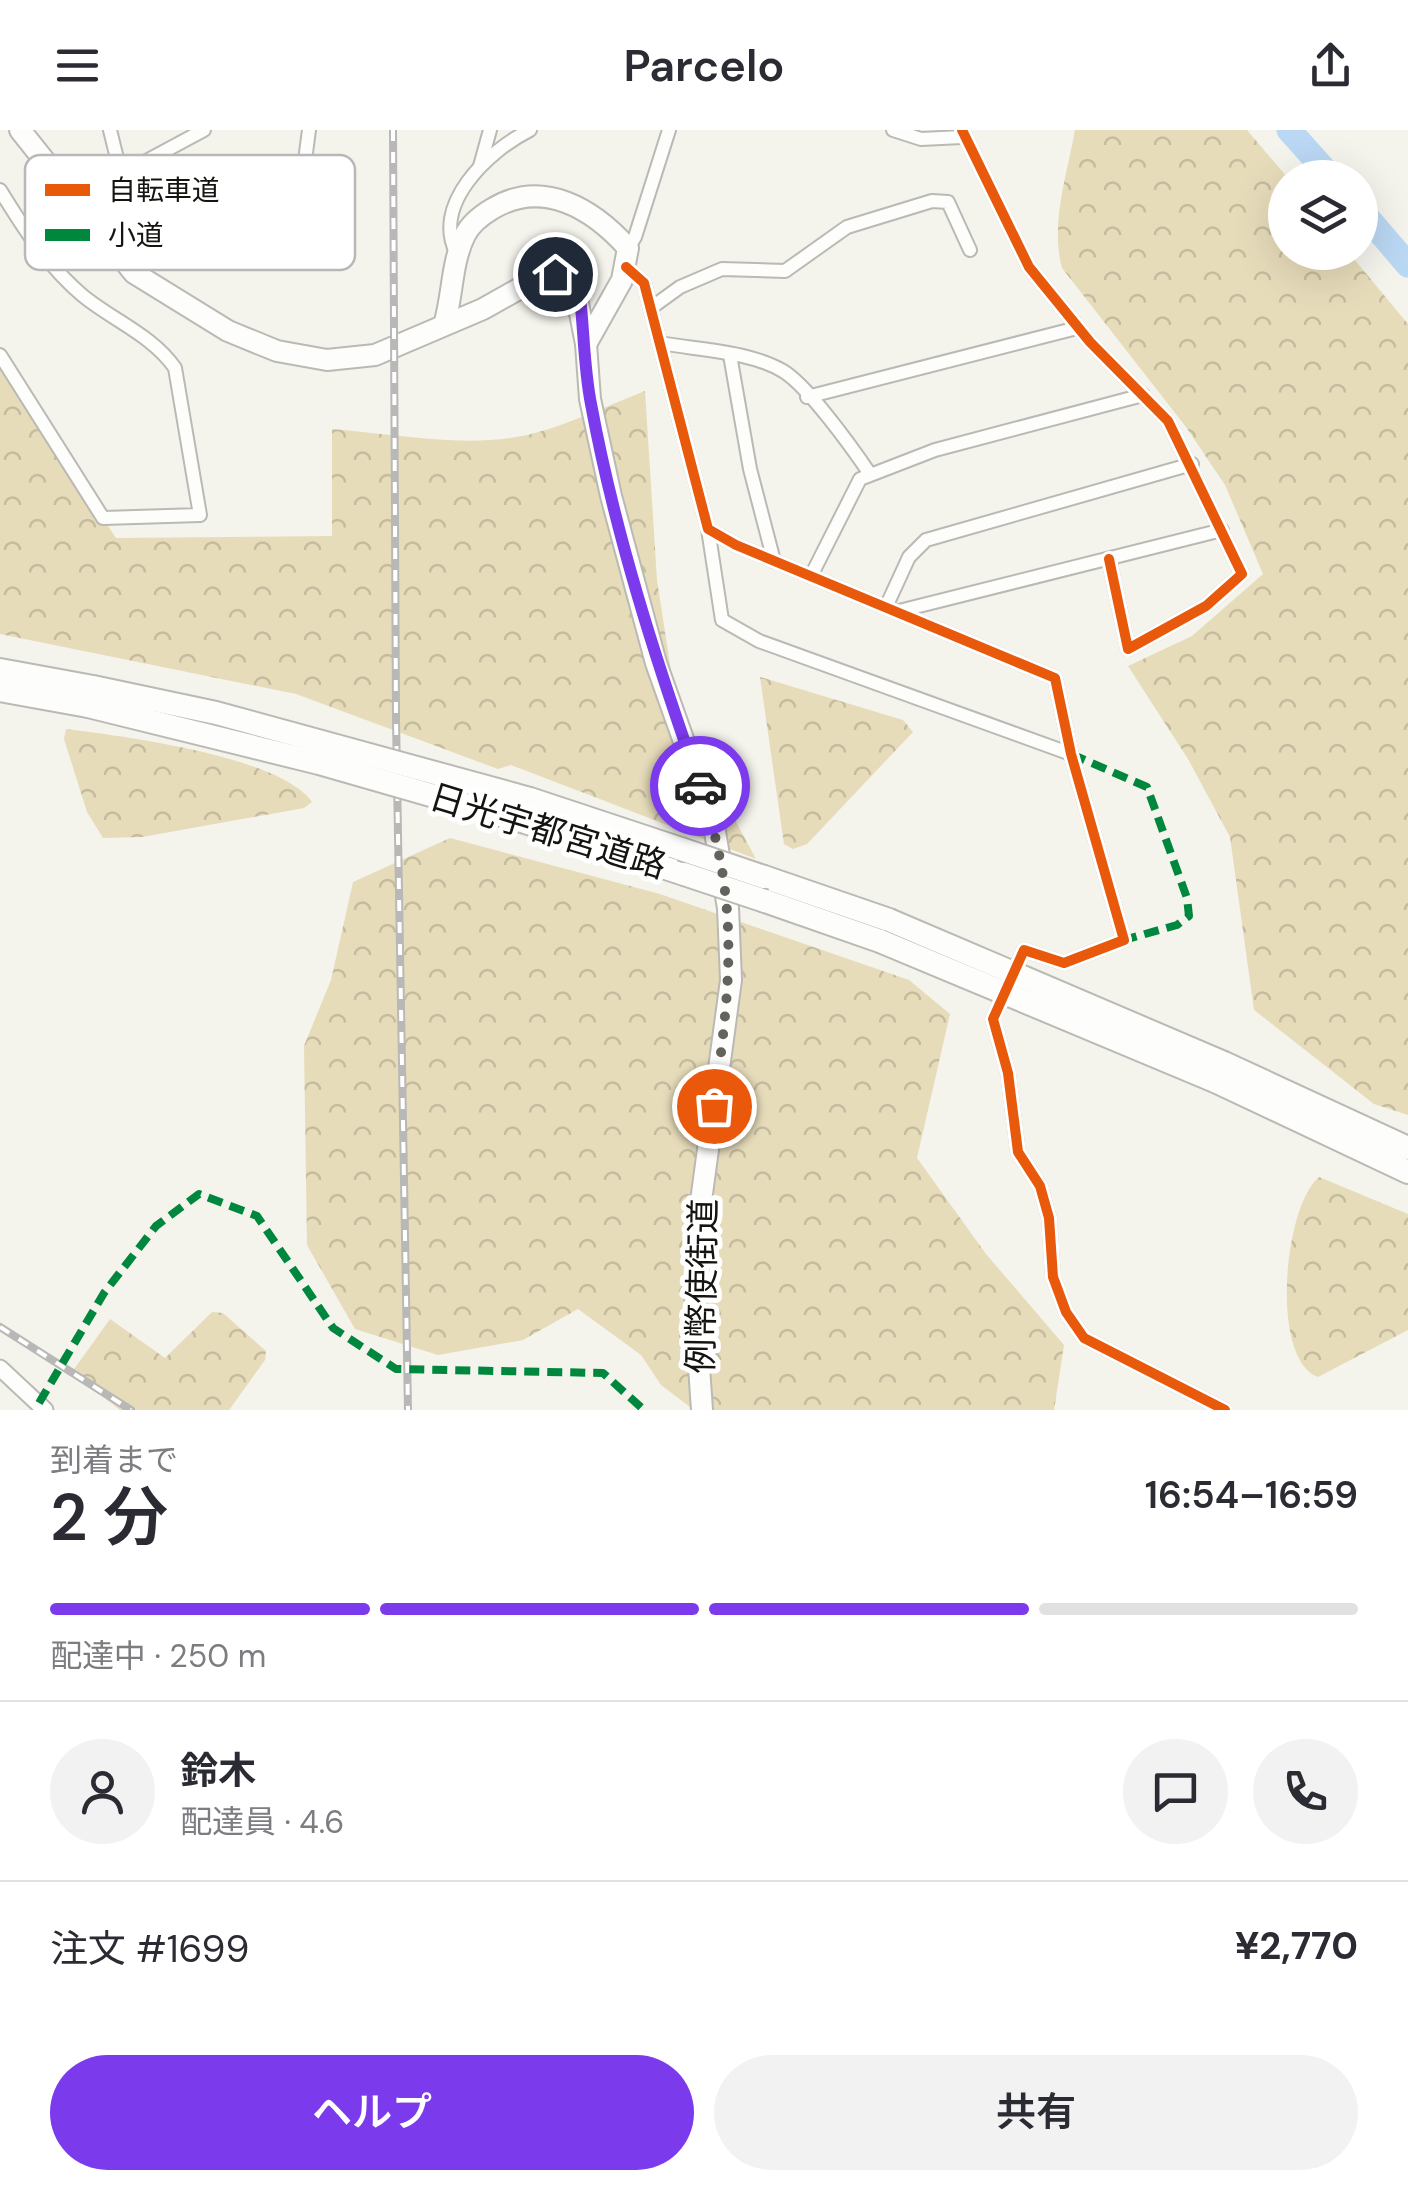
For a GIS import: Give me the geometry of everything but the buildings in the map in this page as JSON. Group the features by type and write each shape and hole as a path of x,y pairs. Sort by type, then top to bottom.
{"highway":[{"name":"例幣使街道","path":"20,130 40,155"},
{"path":"444,326 467,230 488,212 517,197 534,196 572,203 627,257 586,344"},
{"name":"例幣使街道","path":"132,270 228,331 277,352 327,360 375,355 555,274 574,283 586,344 590,399 611,496 656,663 714,826 728,908 731,980 701,1201 695,1309 702,1410"},
{"name":"日光宇都宮道路","path":"0,670 91,696"},
{"name":"日光宇都宮道路","path":"0,690 91,696 216,713 528,810 682,849 764,877 1408,1148"},
{"path":"0,699 91,696"},
{"name":"日光宇都宮道路","path":"528,810 684,874 765,901 885,931"},
{"name":"日光宇都宮道路","path":"1220,1072 1408,1172"}],"street":[{"path":"110,130 117,155"},
{"path":"157,155 204,130"},
{"path":"306,155 309,130"},
{"path":"479,169 490,130"},
{"path":"458,256 450,242 453,203 479,169 530,130"},
{"path":"669,130 627,257 644,283 651,308 708,528 722,620 759,641 1071,754"},
{"path":"893,130 922,139 962,133 1029,267 1077,328 1168,422 1192,464 1242,574 1206,606 1128,648 1109,559"},
{"path":"0,190 25,231"},
{"path":"651,308 680,287 722,269 785,270 847,228 932,201 948,202 970,250"},
{"path":"0,355 104,518 200,514 174,368 164,352 82,295 57,270"},
{"path":"807,397 1077,328"},
{"path":"660,343 730,355 787,373 850,443 870,474"},
{"path":"730,355 750,470 774,561"},
{"path":"810,576 860,479 935,450 1144,395"},
{"path":"892,609 909,557 926,540 1192,464"},
{"path":"708,528 774,561 1054,678 1071,754 1124,940 1064,963 1024,950 994,1019 1008,1073 1018,1152 1040,1186 1050,1218 1054,1278 1066,1312 1084,1338 1223,1405 1225,1410"},
{"path":"892,609 1222,530"},
{"path":"0,1368 45,1410"}],"green space":[{"path":"1075,130 1247,130 1273,160 1268,160 1268,270 1363,270 1408,324 1408,1115 1374,1104 1254,1010 1230,837 1188,759 1128,666 1192,636 1263,574 1225,485 1186,427 1062,268 1058,234"},
{"path":"0,360 116,538 332,536 332,429 460,441 511,438 563,424 645,391 657,580 673,684 666,691 756,859 511,765 498,769 296,694 0,634"},
{"path":"760,677 903,720 913,732 807,844 793,849 784,844"},
{"path":"66,729 160,743 235,761 295,786 312,802 304,808 142,837 103,838 87,812 64,739"},
{"path":"450,838 660,894 909,980 950,1014 917,1158 986,1254 1064,1345 1054,1410 694,1410 661,1385 641,1355 578,1309 523,1340 438,1355 355,1329 307,1245 304,1046 331,980 353,882"},
{"path":"1319,1177 1408,1214 1408,1330 1318,1377 1303,1365 1293,1343 1287,1282 1297,1219"},
{"path":"212,1312 223,1313 266,1351 265,1360 229,1410 120,1410 72,1372 110,1319 165,1358"}],"waterway":[{"path":"1289,130 1316,160"},
{"path":"1378,230 1408,265"}],"railway":[{"path":"393,130 396,719 408,1410"},
{"path":"0,1327 131,1410"}],"marked path":[{"path":"1071,754 1147,787 1187,898 1189,916 1177,925 1124,940"},
{"path":"39,1403 104,1293 156,1226 199,1194 257,1216 333,1328 396,1369 603,1373 644,1410"}],"cycle path":[{"path":"962,130 1029,267 1090,342 1168,421 1242,574 1206,606 1128,649 1109,559"},
{"path":"626,267 644,283 708,529 736,545 1055,678 1071,754 1124,940 1064,963 1024,950 993,1019 1008,1073 1018,1152 1040,1186 1049,1218 1053,1277 1066,1312 1084,1338 1225,1410"}],"way so far":[{"path":"700,786 714,826 731,938 731,980 714,1106"}],"route":[{"path":"555,274 574,283 580,297 590,399 611,496 656,663 700,786"}]}
